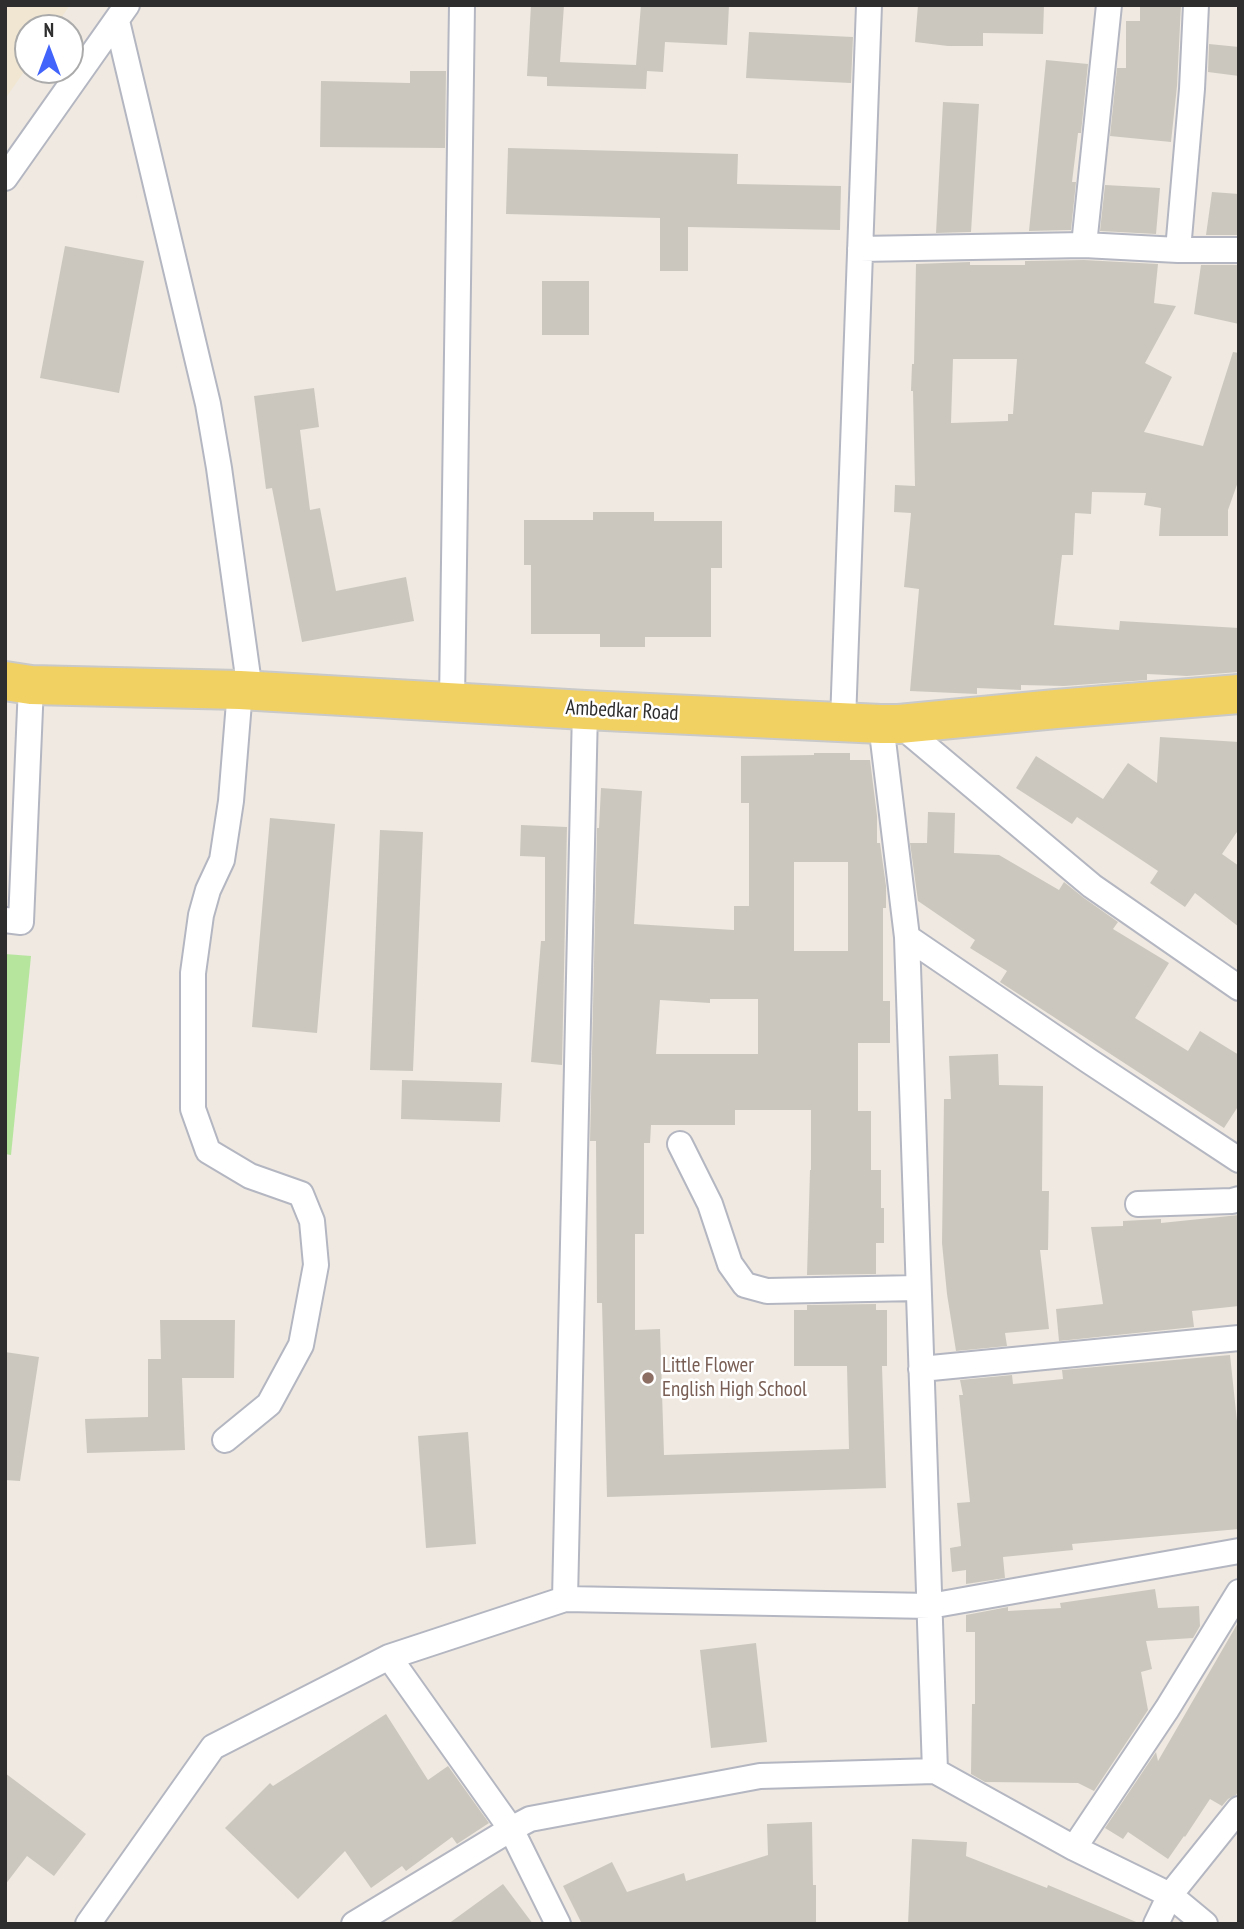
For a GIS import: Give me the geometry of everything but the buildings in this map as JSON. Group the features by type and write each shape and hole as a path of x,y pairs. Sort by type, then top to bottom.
{"main road":[{"name":"Ambedkar Road","path":"18,683 245,690 890,724 1239,694"}],"street":[{"path":"452,701 462,5"},
{"path":"843,721 869,5"},
{"path":"1083,245 1109,5"},
{"path":"1178,250 1192,89 1196,5"},
{"path":"5,178 122,13"},
{"path":"122,13 208,404 221,481 245,690 222,860 208,890 201,915 193,974 193,1108 208,1151 250,1176 301,1194 312,1221 316,1265 301,1345 269,1404 225,1440"},
{"path":"860,249 1083,245 1239,250"},
{"path":"5,920 21,922 18,683"},
{"path":"565,1600 585,710"},
{"path":"890,724 907,937 935,1771"},
{"path":"890,724 1091,886 1239,988"},
{"path":"907,937 1239,1160"},
{"path":"680,1144 710,1204 730,1264 745,1285 767,1291 918,1288"},
{"path":"1138,1204 1239,1199"},
{"path":"921,1369 1239,1338"},
{"path":"88,1924 214,1747 389,1657 565,1600 930,1606 1239,1552"},
{"path":"1074,1849 1167,1709 1239,1592"},
{"path":"389,1657 511,1829 558,1924"},
{"path":"354,1924 530,1819 760,1776 935,1771 1074,1849 1170,1895 1205,1924"},
{"path":"1156,1924 1170,1895 1239,1809"}],"shaded area":[{"path":"5,5 70,5 64,14 14,14 15,84 5,99"}],"green space":[{"path":"5,954 31,956 11,1155 5,1154"}],"place":[{"name":"Little Flower English High School","path":"648,1378"}]}
